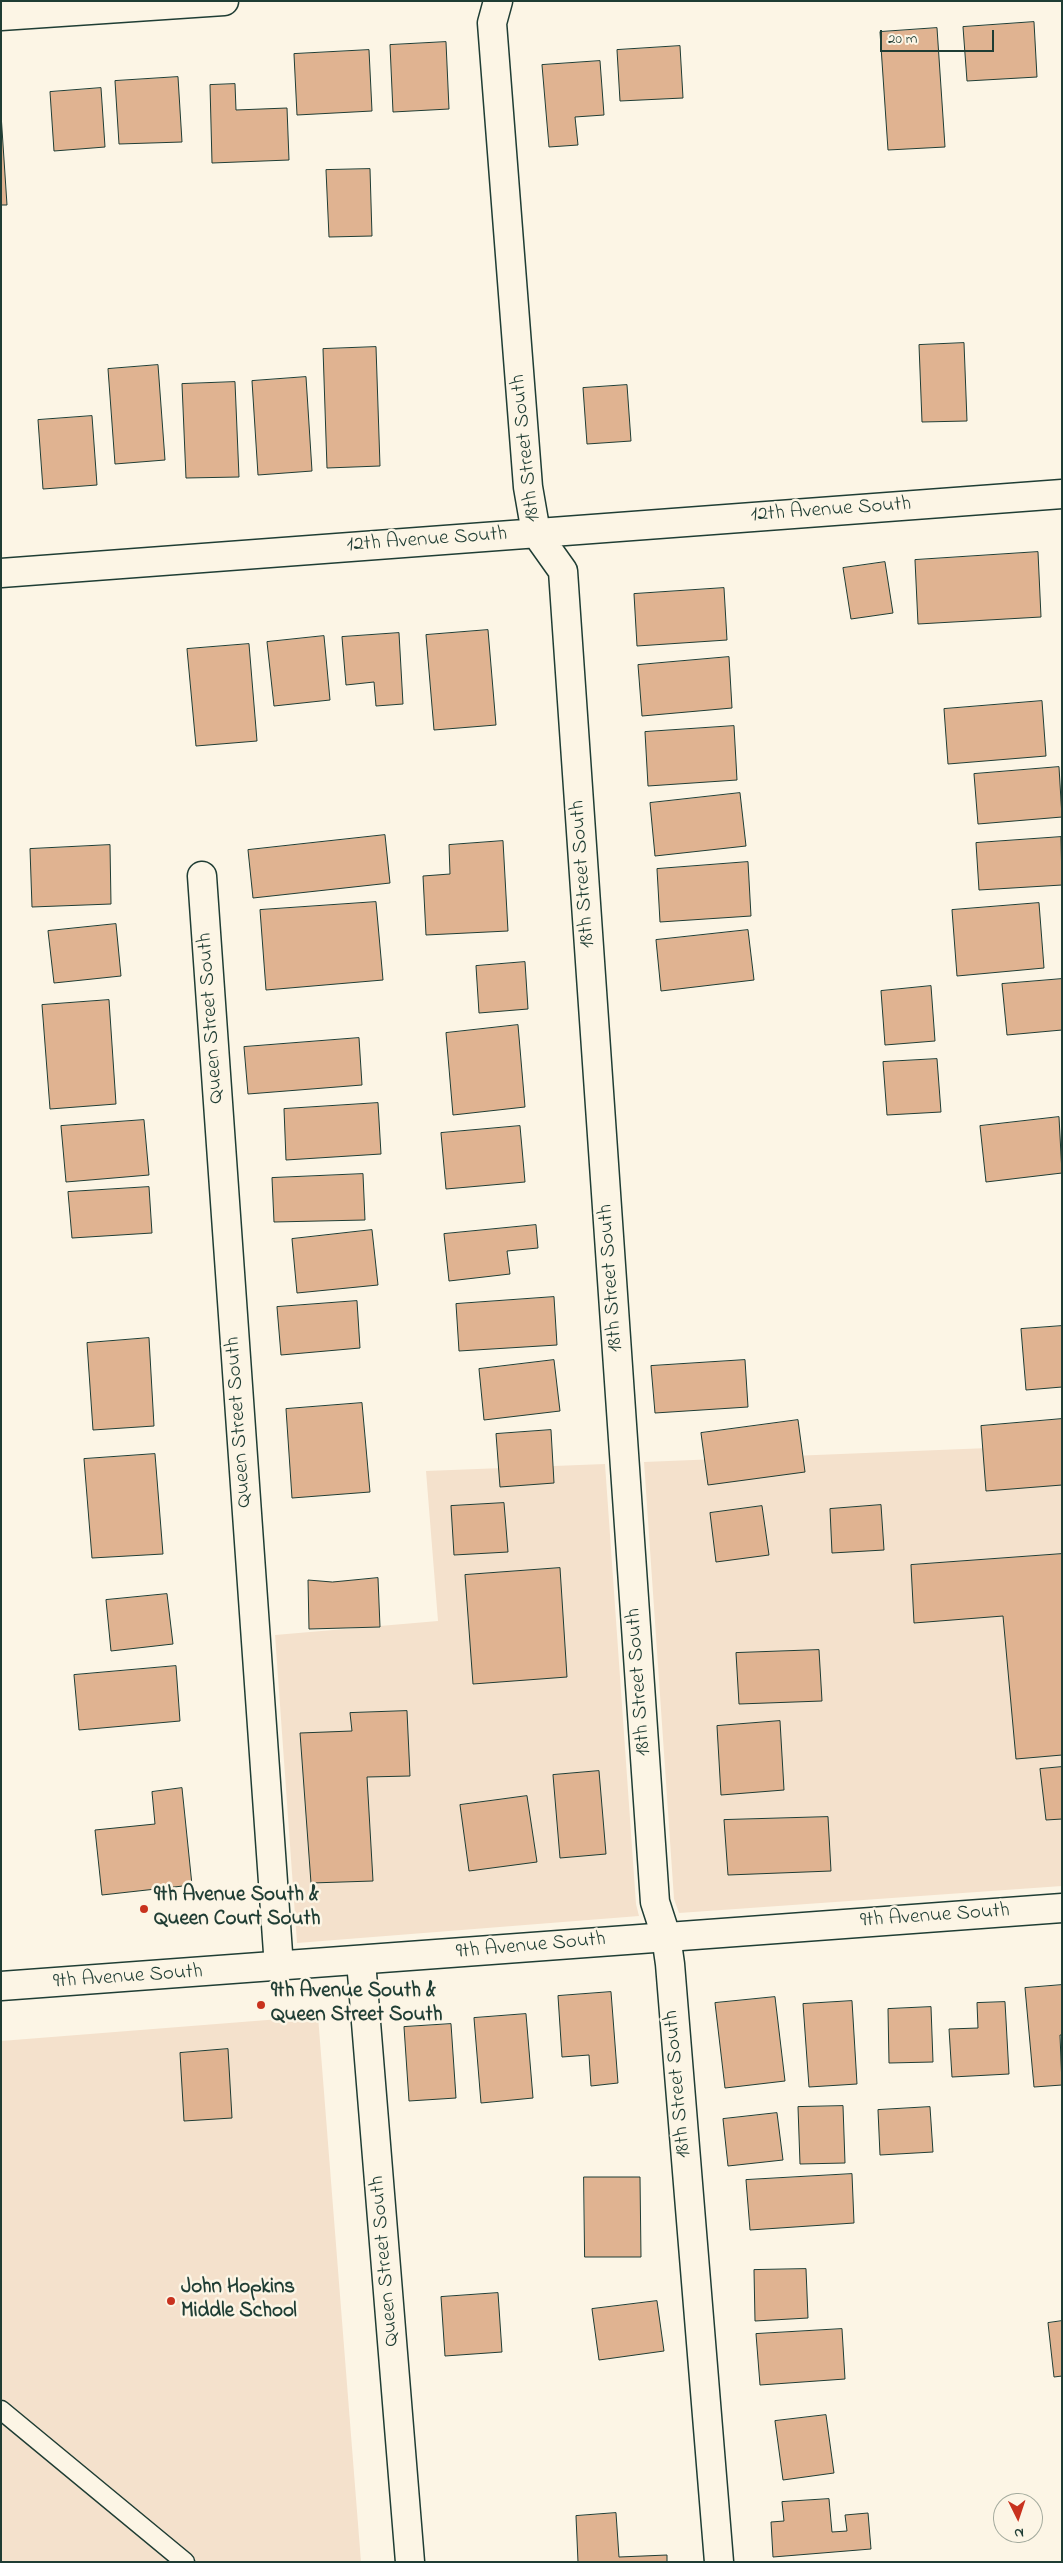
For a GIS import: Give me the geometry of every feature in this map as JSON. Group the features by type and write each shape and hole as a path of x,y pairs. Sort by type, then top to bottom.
{"street":[{"path":"1,16 224,1"},
{"name":"18th Street South","path":"498,1 492,23 528,487 536,532 563,571 655,1902 666,1936 719,2562"},
{"name":"12th Avenue South","path":"1,573 1062,494"},
{"name":"Queen Street South","path":"202,876 279,1967"},
{"name":"9th Avenue South","path":"1,1986 1062,1908"},
{"name":"Queen Street South","path":"361,1961 410,2562"}],"lane":[{"path":"1,2410 185,2562"}],"shaded area":[{"path":"1062,1445 1062,1886 679,1913 674,1899 644,1462"},
{"path":"605,1464 636,1904 639,1916 297,1943 275,1635 438,1621 426,1471"},
{"name":"John Hopkins Middle School","path":"318,2016 361,2562 1,2562 1,2041"}],"building":[{"path":"1034,22 1037,77 967,81 963,27"},
{"path":"937,28 945,147 888,150 880,32"},
{"path":"446,42 449,109 393,112 390,45"},
{"path":"680,46 683,98 620,101 617,50"},
{"path":"369,50 372,111 297,115 294,54"},
{"path":"600,61 604,115 575,117 578,145 549,147 542,65"},
{"path":"178,77 182,142 119,144 115,81"},
{"path":"235,84 236,110 287,108 289,160 212,163 210,85"},
{"path":"101,88 105,147 54,151 50,92"},
{"path":"1,114 7,205 1,205"},
{"path":"370,169 372,236 329,237 326,170"},
{"path":"964,343 967,421 922,422 919,345"},
{"path":"376,347 380,466 327,468 323,349"},
{"path":"158,365 165,460 115,464 108,369"},
{"path":"306,377 312,471 258,475 252,381"},
{"path":"235,382 239,477 186,478 182,384"},
{"path":"627,385 631,441 587,444 583,388"},
{"path":"92,416 97,485 43,489 38,420"},
{"path":"1038,552 1041,617 918,624 915,560"},
{"path":"885,562 893,613 851,619 843,568"},
{"path":"724,588 727,640 637,646 634,594"},
{"path":"488,630 496,725 434,730 426,635"},
{"path":"399,633 403,704 376,706 374,682 346,685 342,637"},
{"path":"324,636 330,700 274,706 267,642"},
{"path":"249,644 257,741 196,746 187,649"},
{"path":"729,657 732,708 642,716 638,665"},
{"path":"1042,701 1046,756 948,764 944,709"},
{"path":"734,726 737,780 648,786 645,732"},
{"path":"1059,767 1062,817 978,824 974,774"},
{"path":"740,793 746,846 655,856 650,803"},
{"path":"385,835 390,883 253,898 248,850"},
{"path":"1061,837 1062,885 979,890 976,843"},
{"path":"503,841 508,931 426,935 423,876 450,874 449,845"},
{"path":"110,845 111,904 32,907 30,849"},
{"path":"748,862 751,916 660,922 657,869"},
{"path":"376,902 383,980 266,990 260,910"},
{"path":"1039,903 1044,968 957,976 952,910"},
{"path":"116,924 121,976 54,983 48,931"},
{"path":"748,930 754,980 661,991 656,940"},
{"path":"525,962 528,1009 479,1013 476,966"},
{"path":"1062,979 1062,1030 1007,1035 1002,984"},
{"path":"931,986 935,1041 885,1045 881,991"},
{"path":"109,1000 116,1104 50,1109 42,1005"},
{"path":"518,1025 525,1107 453,1115 446,1033"},
{"path":"359,1038 362,1085 248,1094 244,1047"},
{"path":"937,1059 941,1112 887,1115 883,1062"},
{"path":"378,1103 381,1154 286,1160 284,1109"},
{"path":"1059,1117 1062,1173 986,1182 980,1126"},
{"path":"144,1120 149,1175 66,1182 61,1126"},
{"path":"520,1126 525,1182 446,1189 441,1133"},
{"path":"363,1174 365,1220 274,1222 272,1178"},
{"path":"149,1187 152,1233 72,1238 68,1192"},
{"path":"536,1225 538,1248 507,1251 510,1274 449,1281 444,1234"},
{"path":"372,1230 378,1285 297,1293 292,1239"},
{"path":"554,1297 557,1345 459,1351 456,1304"},
{"path":"357,1301 360,1348 281,1355 277,1307"},
{"path":"1062,1326 1062,1387 1026,1390 1021,1329"},
{"path":"149,1338 154,1426 93,1430 87,1343"},
{"path":"554,1360 560,1411 484,1420 479,1369"},
{"path":"745,1360 748,1407 655,1413 651,1366"},
{"path":"362,1403 370,1492 292,1498 286,1409"},
{"path":"1062,1419 1062,1485 986,1491 981,1426"},
{"path":"798,1420 805,1472 708,1485 701,1433"},
{"path":"551,1430 554,1483 500,1487 496,1434"},
{"path":"155,1454 163,1554 92,1558 84,1459"},
{"path":"504,1503 508,1552 454,1555 451,1506"},
{"path":"881,1505 884,1550 832,1553 830,1509"},
{"path":"762,1506 769,1555 716,1562 710,1513"},
{"path":"1062,1554 1062,1755 1016,1759 1003,1616 914,1623 911,1565"},
{"path":"560,1568 567,1677 473,1684 465,1575"},
{"path":"378,1578 380,1627 309,1629 308,1580 332,1582"},
{"path":"167,1594 173,1644 111,1651 106,1600"},
{"path":"819,1650 822,1701 739,1704 736,1653"},
{"path":"176,1666 180,1721 79,1730 74,1675"},
{"path":"407,1711 410,1776 367,1777 373,1881 311,1883 300,1733 352,1731 350,1713"},
{"path":"780,1721 784,1790 721,1795 717,1726"},
{"path":"1062,1767 1062,1819 1046,1820 1040,1769"},
{"path":"599,1771 606,1854 560,1858 553,1775"},
{"path":"182,1788 192,1885 102,1895 95,1830 155,1824 152,1792"},
{"path":"527,1796 537,1862 469,1871 460,1805"},
{"path":"828,1817 831,1871 728,1875 724,1820"},
{"path":"1062,1985 1062,2035 1060,2035 1062,2085 1034,2087 1025,1988"},
{"path":"611,1992 618,2083 591,2086 589,2055 562,2057 558,1996"},
{"path":"775,1997 785,2081 725,2088 715,2003"},
{"path":"852,2001 857,2084 809,2087 803,2004"},
{"path":"1005,2002 1009,2074 952,2077 949,2029 978,2028 977,2003"},
{"path":"931,2007 933,2062 889,2063 888,2009"},
{"path":"526,2014 533,2098 481,2103 474,2018"},
{"path":"451,2024 456,2098 409,2101 404,2027"},
{"path":"228,2049 232,2118 184,2121 180,2053"},
{"path":"843,2106 845,2163 800,2164 798,2107"},
{"path":"930,2107 933,2152 880,2155 878,2110"},
{"path":"777,2113 783,2160 728,2166 723,2119"},
{"path":"852,2174 854,2223 750,2230 746,2180"},
{"path":"584,2177 640,2177 641,2257 585,2257"},
{"path":"806,2269 808,2318 755,2321 754,2270"},
{"path":"498,2293 502,2352 445,2356 441,2297"},
{"path":"657,2301 664,2351 599,2360 592,2309"},
{"path":"1062,2321 1062,2376 1054,2377 1048,2323"},
{"path":"842,2329 845,2379 760,2385 756,2334"},
{"path":"826,2415 834,2473 783,2480 775,2421"},
{"path":"829,2499 832,2532 847,2531 845,2515 868,2513 871,2549 773,2557 771,2522 784,2521 782,2502"},
{"path":"616,2513 619,2557 667,2555 667,2562 578,2562 576,2516"}],"place":[{"name":"9th Avenue South & Queen Court South","path":"144,1909"},
{"name":"9th Avenue South & Queen Street South","path":"261,2005"},
{"name":"John Hopkins Middle School","path":"171,2301"}]}
